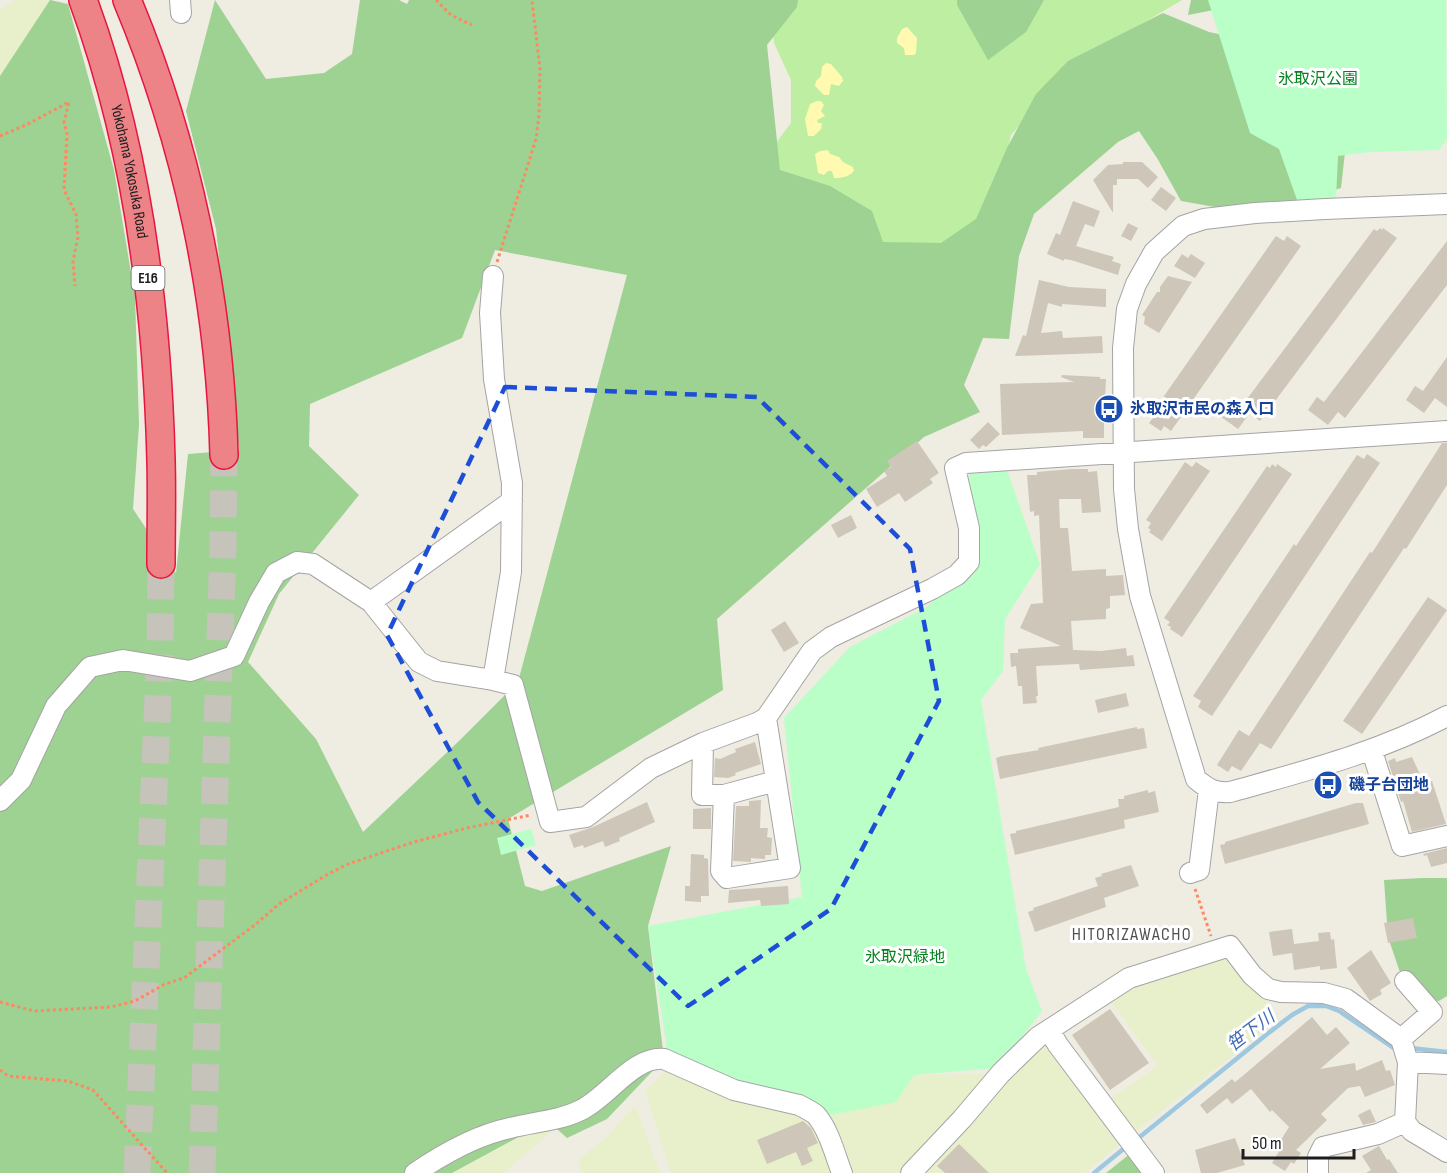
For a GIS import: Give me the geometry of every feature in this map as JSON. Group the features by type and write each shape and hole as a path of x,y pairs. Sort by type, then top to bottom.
{"highway":[{"name":"Yokohama Yokosuka Road","path":"83,0 114,95 132,178 146,261 156,364 161,460 160,564"},
{"path":"127,0 154,73 182,166 205,268 219,366 224,455"}],"street":[{"path":"1447,204 1256,213 1204,219 1183,226 1154,252 1136,284 1127,309 1123,348 1124,489 1128,530 1140,596 1196,779 1209,790 1230,792 1372,751 1447,716"},
{"path":"493,276 490,313 494,379 512,483 511,572 493,680"},
{"path":"0,801 21,780 56,706 90,667 123,660 190,671 234,656 259,602 276,573 297,562 314,564 371,602 419,662 437,671 513,685 550,822 586,817 651,768 703,743 766,718 812,651 831,637 932,590 957,575 969,562 969,528 955,468 966,463 1447,431"},
{"path":"371,602 512,501"},
{"path":"724,795 721,871 727,878 789,868 766,718"},
{"path":"703,743 702,795 724,795 776,781"},
{"path":"1372,751 1402,846 1447,836"},
{"path":"1190,873 1199,870 1209,790"},
{"path":"911,1173 1001,1073 1038,1036 1129,978 1230,946 1252,975 1268,989 1281,992 1324,993 1346,999 1401,1039 1408,1062 1404,1122 1412,1131 1447,1152"},
{"path":"1401,1039 1432,1012 1405,981"},
{"path":"1049,1030 1058,1046 1154,1173"},
{"path":"415,1173 471,1141 508,1128 578,1112 591,1105 634,1069 654,1058 664,1059 734,1090 809,1110 824,1129 842,1173"},
{"path":"1408,1062 1447,1064"},
{"path":"1318,1173 1318,1156 1323,1147 1378,1134 1404,1122"}],"path":[{"path":"436,0 451,15 472,25"},
{"path":"493,276 536,139 540,69 532,0"},
{"path":"0,136 69,102 64,122 67,134 64,190 76,214 78,237 73,261 75,286"},
{"path":"0,1002 34,1011 111,1007 135,1001 165,984 184,978 279,904 348,864 414,842 529,815"},
{"path":"1190,873 1216,949"},
{"path":"0,1070 8,1076 68,1081 93,1090 167,1173"}],"highlighted area":[{"path":"505,387 757,397 910,549 939,701 831,909 688,1006 478,802 387,635"}],"green space":[{"path":"16,0 50,0 0,76 0,9"},
{"path":"50,0 68,4 114,170 135,297 139,425 133,509 176,573 188,454 239,450 216,229 186,111 215,0 266,79 324,73 352,54 360,0 399,0 407,4 409,0 798,0 797,7 767,45 780,170 830,186 872,211 883,242 941,243 976,219 1007,148 1036,94 1068,61 1163,13 1209,32 1265,44 1345,152 1341,188 1289,204 1221,208 1181,201 1139,131 1118,142 1034,214 1019,256 1009,339 983,338 964,385 980,412 924,437 717,619 723,690 508,819 525,886 542,891 671,846 648,926 664,1059 607,1119 567,1138 548,1121 452,1173 0,1173 0,76","holes":["495,250 627,275 518,682 363,832 316,739 248,662 279,594 359,495 309,446 310,404 462,338"]},
{"path":"773,0 1182,0 1072,65 1011,135 995,211 921,270 774,177 773,147 791,123 791,80 774,43 771,2"},
{"path":"957,0 1044,0 1026,32 988,60 957,5"},
{"path":"1191,0 1233,0 1229,7 1188,15"},
{"name":"氷取沢公園","path":"1208,0 1446,0 1447,139 1439,150 1370,152 1338,156 1336,199 1297,200 1279,149 1250,133"},
{"name":"氷取沢緑地","path":"1007,470 1040,564 1005,619 1003,671 981,700 1026,969 1042,1011 998,1068 914,1075 896,1102 831,1115 670,1068 648,926 802,897 784,718 850,647 925,608 979,563 969,474"},
{"path":"531,829 536,845 501,855 497,838"},
{"path":"1447,878 1447,996 1439,1001 1408,996 1388,937 1384,880"},
{"path":"1221,958 1229,958 1262,994 1270,1009 1279,1019 1132,1134 1107,1101 1158,1066 1110,1000 1133,985"},
{"path":"1042,1042 1050,1044 1123,1142 1085,1173 922,1173 1006,1077"},
{"path":"670,1068 797,1110 818,1127 836,1173 671,1173 645,1090"},
{"path":"991,1074 914,1162 899,1173 850,1173 831,1115 856,1105 896,1102 914,1075"},
{"path":"635,1105 660,1173 582,1173 578,1160 608,1136"},
{"path":"547,1128 550,1133 503,1173 450,1173 512,1137"},
{"path":"1131,1153 1143,1173 1106,1173"}],"sand":[{"path":"907,27 917,38 914,55 905,55 904,48 897,43 902,29"},
{"path":"826,63 831,64 843,81 839,86 831,84 829,95 824,95 815,86 821,76 822,67"},
{"path":"821,101 824,105 821,111 825,116 817,120 818,123 822,123 821,129 814,136 808,136 805,119 810,104"},
{"path":"828,150 830,154 839,157 853,167 854,171 847,176 837,178 834,178 832,171 824,175 818,173 815,154"}],"building":[{"path":"1123,162 1142,162 1158,177 1148,188 1138,179 1117,179 1117,185 1113,185 1113,213 1093,180 1108,165 1123,164"},
{"path":"1161,187 1176,198 1166,211 1151,200"},
{"path":"1073,201 1100,211 1094,227 1085,224 1076,246 1114,257 1112,261 1121,264 1118,275 1071,260 1064,259 1064,261 1047,254 1056,233 1060,235"},
{"path":"1128,223 1138,228 1131,241 1121,236"},
{"path":"1380,228 1397,238 1260,421 1241,407 1374,229 1377,231"},
{"path":"1276,236 1284,241 1287,236 1301,246 1171,431 1164,426 1161,431 1149,423 1153,418 1150,416"},
{"path":"1447,241 1447,285 1345,418 1338,412 1328,425 1308,410 1317,397 1324,402"},
{"path":"1182,254 1188,258 1191,254 1205,263 1195,278 1174,266"},
{"path":"1168,276 1192,282 1159,333 1144,324 1145,317 1142,315 1157,292 1160,292 1160,287"},
{"path":"1039,280 1069,287 1106,289 1106,307 1062,304 1062,307 1048,303 1041,333 1062,331 1063,338 1102,336 1103,353 1015,356 1023,335 1026,336"},
{"path":"1447,357 1447,407 1435,398 1424,413 1406,400 1415,386 1423,391"},
{"path":"1062,375 1106,379 1104,438 1083,438 1083,431 1002,435 1000,384 1074,382 1061,377"},
{"path":"1232,400 1250,413 1238,429 1220,416"},
{"path":"988,422 1000,434 986,447 983,445 979,449 970,440"},
{"path":"917,441 939,473 930,479 933,483 905,502 899,493 877,507 866,489 887,476 884,471 891,467 887,461"},
{"path":"1442,443 1447,443 1447,485 1271,749 1260,743 1241,771 1232,766 1228,772 1217,765 1239,730 1249,736 1370,552 1372,553"},
{"path":"1367,454 1380,463 1212,716 1198,707 1201,701 1193,696 1294,544 1296,546 1357,455 1364,459"},
{"path":"1185,462 1192,467 1196,462 1210,471 1162,541 1149,532 1151,530 1148,528 1151,523 1146,520"},
{"path":"1272,464 1276,467 1277,464 1292,474 1182,637 1170,629 1171,627 1167,625 1170,622 1164,618 1267,466 1270,468"},
{"path":"1072,469 1097,471 1101,512 1082,513 1081,499 1059,499 1060,528 1068,528 1072,571 1106,569 1106,576 1123,575 1125,595 1110,596 1110,608 1106,609 1106,619 1071,621 1073,650 1101,651 1126,648 1127,656 1133,655 1135,666 1080,670 1079,664 1036,666 1037,703 1023,704 1022,686 1018,686 1016,666 1011,667 1010,653 1018,653 1018,649 1061,646 1020,628 1031,604 1043,603 1039,515 1034,516 1034,511 1030,512 1027,475"},
{"path":"851,515 857,528 838,538 831,525"},
{"path":"1428,597 1447,610 1362,734 1343,721"},
{"path":"785,621 799,643 784,652 771,630"},
{"path":"1126,693 1129,706 1098,713 1095,700"},
{"path":"1137,727 1137,729 1144,728 1147,748 1000,779 996,758"},
{"path":"755,742 761,764 735,773 736,775 728,778 714,777 715,758 720,759 736,752 735,749"},
{"path":"1412,757 1424,783 1432,781 1446,824 1412,832 1388,761 1395,758 1396,762"},
{"path":"1148,790 1148,793 1155,791 1159,812 1124,820 1125,828 1015,855 1010,834 1016,831 1119,807 1118,799"},
{"path":"761,800 760,828 768,828 767,837 772,838 771,855 765,855 765,859 751,858 751,862 733,861 736,806 749,806 749,801"},
{"path":"647,802 655,822 605,847 603,841 584,848 583,845 574,848 569,835 593,827"},
{"path":"1356,803 1363,803 1369,824 1225,864 1220,845 1225,842"},
{"path":"711,808 711,829 693,829 693,809"},
{"path":"1447,848 1447,863 1431,867 1427,855 1423,854"},
{"path":"691,854 704,855 704,858 708,859 709,896 701,896 701,902 685,901 685,886 690,886"},
{"path":"1131,865 1139,886 1104,898 1106,907 1035,932 1028,912 1034,910 1033,908 1098,886 1095,878 1102,876 1101,874"},
{"path":"788,886 789,904 761,906 760,900 728,903 729,890"},
{"path":"1413,918 1417,938 1388,943 1384,923"},
{"path":"1292,929 1294,944 1319,941 1318,933 1330,932 1331,940 1334,939 1337,968 1320,970 1320,966 1294,970 1292,953 1273,956 1269,932"},
{"path":"1371,950 1391,983 1380,990 1382,994 1370,1001 1347,968"},
{"path":"1110,1009 1149,1063 1110,1090 1072,1035"},
{"path":"1312,1017 1327,1035 1336,1027 1350,1043 1320,1069 1355,1063 1356,1071 1382,1060 1386,1071 1390,1070 1395,1085 1365,1097 1360,1086 1348,1088 1321,1114 1327,1120 1296,1150 1301,1153 1294,1164 1291,1162 1285,1171 1272,1163 1280,1150 1276,1148 1289,1127 1272,1110 1270,1112 1251,1089 1232,1104 1227,1098 1207,1114 1200,1105 1232,1079 1235,1082 1239,1079"},
{"path":"1370,1109 1376,1122 1363,1125 1358,1115"},
{"path":"803,1121 811,1128 818,1143 807,1148 813,1161 802,1166 796,1152 767,1164 757,1140"},
{"path":"1235,1138 1245,1165 1217,1173 1201,1173 1195,1150"},
{"path":"959,1144 989,1173 945,1173 937,1166"},
{"path":"1379,1146 1398,1173 1366,1173 1371,1170 1362,1156"}],"waterway":[{"name":"笹下川","path":"1136,1140 1266,1035 1308,1006 1326,1006 1339,1011 1395,1049 1399,1049"},
{"name":"笹下川","path":"1410,1048 1447,1052"},
{"name":"笹下川","path":"1094,1173 1127,1146"}],"tunnel":[{"path":"202,1173 223,550 224,455"},
{"path":"137,1173 160,652 161,564"}],"place":[{"name":"氷取沢市民の森入口","path":"1109,409"},
{"name":"磯子台団地","path":"1328,785"}],"district":[{"name":"HITORIZAWACHO","path":"1132,934"}]}
